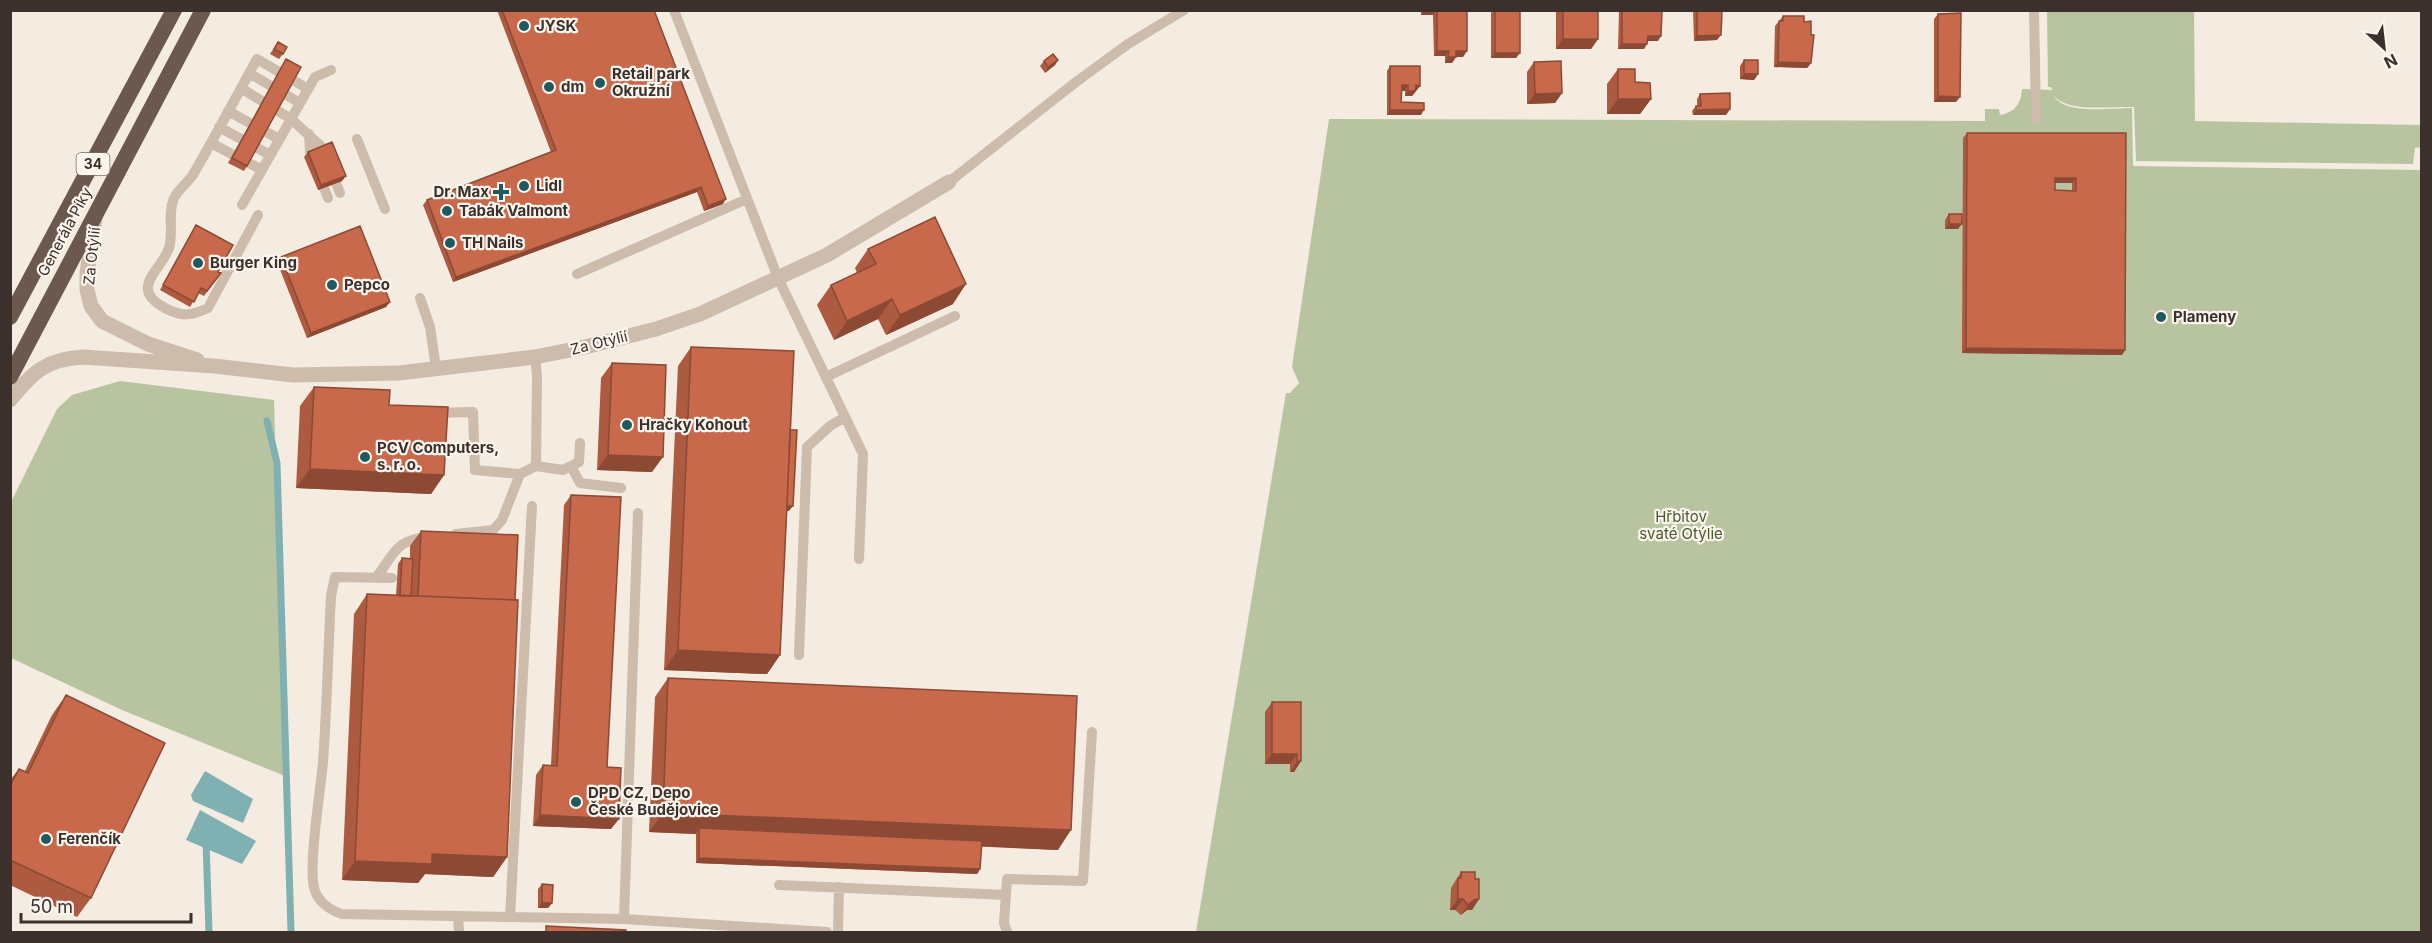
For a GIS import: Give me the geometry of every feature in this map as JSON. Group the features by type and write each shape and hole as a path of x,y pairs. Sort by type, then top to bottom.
{"highway":[{"name":"Generála Píky","path":"12,308 174,10"},
{"name":"Generála Píky","path":"10,376 203,10"}],"street":[{"name":"Za Otýlií","path":"10,400 24,382 44,366 62,358 83,357 214,366 292,375 399,373 535,357 656,329 700,314 827,255 949,182"},
{"name":"Za Otýlií","path":"97,210 87,273 87,290 91,306 102,321 148,344 214,366"}],"lane":[{"path":"674,10 778,278 863,454 859,560"},
{"path":"949,182 1084,75 1128,44 1184,10"},
{"path":"2034,10 2036,119"},
{"path":"258,215 208,308 193,315 180,316 157,303 149,293 148,280 169,248 171,208 176,195 192,176 256,59 308,89"},
{"path":"242,206 315,77 331,70"},
{"path":"249,73 300,103"},
{"path":"241,88 291,118 322,147 340,193"},
{"path":"228,111 279,140"},
{"path":"219,127 270,156"},
{"path":"309,134 310,153 328,198"},
{"path":"357,139 385,209"},
{"path":"211,143 262,170"},
{"path":"577,274 747,199"},
{"path":"420,298 430,327 436,368"},
{"path":"826,377 955,316"},
{"path":"535,357 537,375 536,466"},
{"path":"419,413 473,412 475,470 520,474 536,466 563,470 579,462 580,443"},
{"path":"799,655 807,447 830,426 845,417"},
{"path":"571,466 580,483 621,488"},
{"path":"376,578 402,543 411,538 493,530 502,520 520,474"},
{"path":"510,917 532,506"},
{"path":"624,919 638,513"},
{"path":"392,578 335,577 331,596 323,759 313,864 315,890 323,903 331,910 342,914 624,919 827,933"},
{"path":"1007,933 1004,923 1007,879 1083,881 1092,732"},
{"path":"779,885 1006,895"},
{"path":"838,887 838,933"},
{"path":"458,916 459,933"},
{"path":"635,920 635,933"}],"green space":[{"name":"Hřbitov svaté Otýlie","path":"2194,10 2195,121 2421,125 2421,147 2415,148 2413,164 2136,161 2134,107 2080,107 2070,105 2054,96 2060,102 2068,106 2078,108 2132,108 2133,166 2421,170 2421,932 1196,932 1286,393 1290,393 1299,383 1292,367 1329,119 1985,121 1985,109 1999,109 2000,115 2010,112 2019,103 2022,89 2052,90 2048,87 2047,11"},
{"path":"120,381 274,400 285,776 122,710 11,658 11,502 57,409 72,395"}],"water":[{"path":"205,771 253,799 243,823 193,801 191,795"},
{"path":"200,810 256,841 242,864 186,840"}],"building":[{"name":"Retail park Okružní","path":"502,10 654,10 726,199 708,206 701,187 456,277 427,200 556,150"},
{"path":"1437,10 1467,10 1467,51 1456,51 1456,57 1448,57 1449,51 1437,51"},
{"path":"1495,10 1520,10 1520,53 1495,53"},
{"path":"1563,10 1598,10 1598,39 1563,39"},
{"path":"1622,10 1662,10 1661,36 1648,36 1647,44 1622,44"},
{"path":"1697,10 1722,10 1721,35 1697,36"},
{"path":"1961,13 1960,97 1938,96 1938,14"},
{"path":"1783,16 1804,16 1804,22 1811,21 1811,35 1814,35 1811,63 1778,62 1779,21 1783,21"},
{"path":"278,42 287,47 283,54 274,49"},
{"path":"1053,54 1058,60 1048,67 1044,61"},
{"path":"286,59 301,67 247,166 232,158"},
{"path":"1744,60 1758,60 1758,74 1744,74"},
{"path":"1561,61 1562,93 1535,94 1534,62"},
{"path":"1390,66 1420,66 1420,86 1416,85 1415,91 1408,91 1408,85 1402,85 1401,102 1424,103 1424,110 1390,110"},
{"path":"1618,69 1635,69 1635,82 1650,83 1651,99 1618,99"},
{"path":"1730,93 1730,109 1696,110 1696,106 1701,106 1700,94"},
{"path":"1967,133 2126,133 2125,350 1966,348","holes":["2055,178 2076,178 2076,191 2055,190"]},
{"path":"332,142 346,176 321,185 308,152"},
{"path":"1949,214 1962,214 1962,224 1949,224"},
{"path":"935,217 966,284 900,315 892,299 847,321 831,285 876,264 868,249"},
{"name":"Burger King","path":"196,225 233,245 218,272 221,273 207,291 201,288 194,302 163,285"},
{"name":"Pepco","path":"360,226 390,302 311,333 281,257"},
{"path":"691,347 794,351 780,655 678,650"},
{"name":"Hračky Kohout","path":"612,363 666,365 663,457 608,455"},
{"name":"PCV Computers, s. r. o.","path":"314,387 390,390 389,405 448,407 444,475 310,469"},
{"path":"790,430 797,430 793,506 787,506"},
{"path":"571,495 621,497 607,767 621,768 619,819 540,815 543,765 557,766"},
{"path":"421,531 518,535 515,600 418,596"},
{"path":"402,558 413,559 411,596 400,596"},
{"path":"367,594 518,600 507,857 432,854 432,864 355,861"},
{"path":"668,678 1077,696 1071,830 663,813"},
{"path":"66,695 165,743 91,898 10,860 10,786 19,769 28,773"},
{"path":"1272,702 1301,702 1301,761 1297,762 1297,754 1272,754"},
{"path":"699,828 982,841 980,869 699,858"},
{"path":"1461,872 1475,872 1475,879 1479,879 1479,899 1468,905 1463,899 1458,899 1458,878 1461,878"},
{"path":"542,884 553,885 552,903 542,903"},
{"path":"546,926 626,930 626,933 546,933"}],"waterway":[{"path":"267,421 277,463 291,932"},
{"path":"206,841 209,932"}],"place":[{"name":"JYSK","path":"524,26"},
{"name":"Retail park Okružní","path":"600,83"},
{"name":"dm","path":"549,87"},
{"name":"Lidl","path":"524,186"},
{"name":"Dr. Max","path":"501,192"},
{"name":"Tabák Valmont","path":"447,211"},
{"name":"TH Nails","path":"450,243"},
{"name":"Burger King","path":"198,263"},
{"name":"Pepco","path":"332,285"},
{"name":"Plameny","path":"2161,317"},
{"name":"Hračky Kohout","path":"627,425"},
{"name":"PCV Computers, s. r. o.","path":"365,457"},
{"name":"DPD CZ, Depo České Budějovice","path":"576,802"},
{"name":"Ferenčík","path":"46,839"}]}
